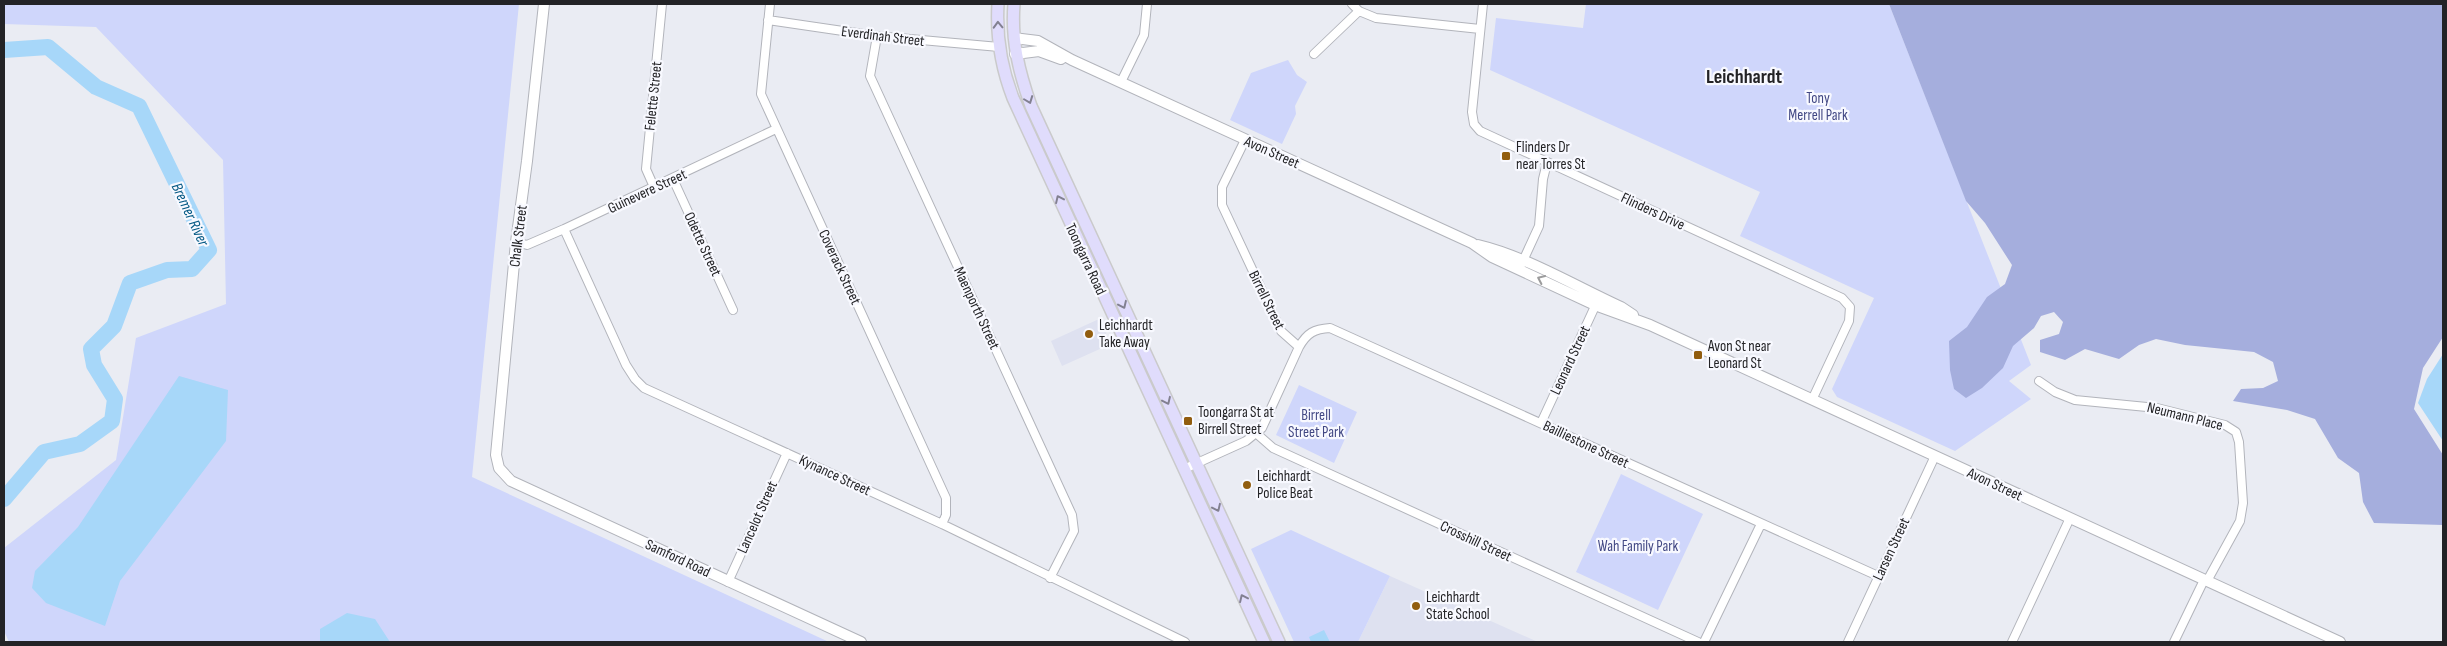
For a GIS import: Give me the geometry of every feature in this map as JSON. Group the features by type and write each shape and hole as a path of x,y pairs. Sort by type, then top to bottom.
{"main road":[{"name":"Toongarra Road","path":"998,4 999,47 1006,78 1023,121 1264,642"},
{"name":"Toongarra Road","path":"1014,4 1015,54 1031,106 1279,642"},
{"path":"999,47 1014,38"},
{"path":"999,47 1015,54"}],"street":[{"name":"Chalk Street","path":"499,468 496,455 516,242 544,4"},
{"name":"Felette Street","path":"654,187 646,169 662,4"},
{"name":"Coverack Street","path":"770,4 761,94 946,498 946,516 942,524"},
{"path":"1121,82 1144,35 1147,4"},
{"path":"1352,4 1359,11 1376,18 1480,29"},
{"name":"Flinders Drive","path":"1483,4 1472,112 1474,124 1480,131 1842,298 1850,307 1849,321 1812,400"},
{"path":"1314,54 1359,11"},
{"name":"Everdinah Street","path":"768,20 876,36 999,47"},
{"name":"Maenporth Street","path":"876,36 870,76 1072,515 1074,531 1050,578"},
{"name":"Avon Street","path":"1014,38 1038,41 1072,60 1472,243 1495,248 1521,265 1597,301 1621,307 1650,326 2205,580 2324,639 2340,642"},
{"name":"Avon Street","path":"1015,54 1039,51 1072,60"},
{"name":"Guinevere Street","path":"516,242 527,245 564,229 776,129"},
{"name":"Birrell Street","path":"1245,140 1222,187 1222,205 1281,331 1299,347"},
{"path":"1521,265 1539,226 1542,179 1548,163"},
{"name":"Odette Street","path":"673,179 733,310"},
{"name":"Kynance Street","path":"564,229 626,365 635,379 644,388 942,524 1185,642"},
{"name":"Leonard Street","path":"1541,422 1597,301"},
{"name":"Bailliestone Street","path":"1299,347 1306,335 1317,329 1330,328 1878,576"},
{"path":"1184,469 1257,434 1262,428 1299,347"},
{"name":"Neumann Place","path":"2039,381 2055,392 2075,400 2149,406 2225,425 2236,432 2239,442 2243,503 2240,521 2205,580"},
{"name":"Crosshill Street","path":"1257,434 1273,448 1698,642"},
{"name":"Lancelot Street","path":"728,582 787,453"},
{"name":"Larsen Street","path":"1848,642 1935,456"},
{"name":"Samford Road","path":"499,468 511,481 861,642"},
{"path":"2012,642 2070,518"},
{"path":"1704,642 1761,524"},
{"path":"2174,642 2205,580"}],"shaded area":[{"path":"1889,4 2443,4 2443,337 2423,368 2414,409 2443,455 2443,525 2374,523 2363,502 2359,473 2338,458 2315,419 2287,410 2233,401 2241,389 2263,388 2278,381 2273,362 2254,352 2185,345 2156,339 2139,345 2119,359 2085,349 2065,360 2040,352 2040,340 2059,334 2063,322 2054,312 2041,316 2034,328 2013,346 2003,368 1982,388 1966,398 1954,389 1950,370 1949,341 1967,327 1987,297 2005,284 2012,265 1985,223 1966,201"},
{"path":"1099,319 1111,344 1062,366 1051,341"},
{"path":"2443,354 2443,441 2418,403 2427,379"},
{"path":"179,376 228,390 226,441 120,581 105,626 46,603 32,588 35,571 78,527"},
{"name":"Leichhardt State School","path":"1390,576 1538,642 1358,642"},
{"path":"347,613 375,619 390,642 320,642 320,629"},
{"path":"1324,630 1330,642 1311,642 1309,637"}],"green space":[{"path":"4,4 519,4 472,477 829,642 9,642 4,631 4,548 116,460 136,338 226,304 223,160 96,27 4,24"},
{"name":"Tony Merrell Park","path":"1586,4 1889,4 2031,365 2009,381 2031,399 1955,451 1837,397 1832,389 1874,298 1740,236 1760,192 1490,70 1496,18 1583,28"},
{"path":"1288,60 1297,75 1307,82 1295,106 1296,114 1282,144 1230,120 1251,73"},
{"name":"Birrell Street Park","path":"1299,385 1357,412 1334,463 1276,435"},
{"name":"Wah Family Park","path":"1621,474 1703,514 1658,610 1576,572"},
{"path":"1291,530 1390,576 1358,642 1294,642 1251,549"}],"waterway":[{"name":"Bremer River","path":"4,50 48,47 96,87 139,106 209,250 192,269 167,270 130,283 114,326 91,349 94,365 115,399 112,421 80,444 44,452 4,499"}],"place":[{"name":"Flinders Dr near Torres St","path":"1506,156"},
{"name":"Leichhardt Take Away","path":"1089,334"},
{"name":"Avon St near Leonard St","path":"1698,355"},
{"name":"Toongarra St at Birrell Street","path":"1188,421"},
{"name":"Leichhardt Police Beat","path":"1247,485"},
{"name":"Leichhardt State School","path":"1416,606"}],"district":[{"name":"Leichhardt","path":"1744,76"}]}
